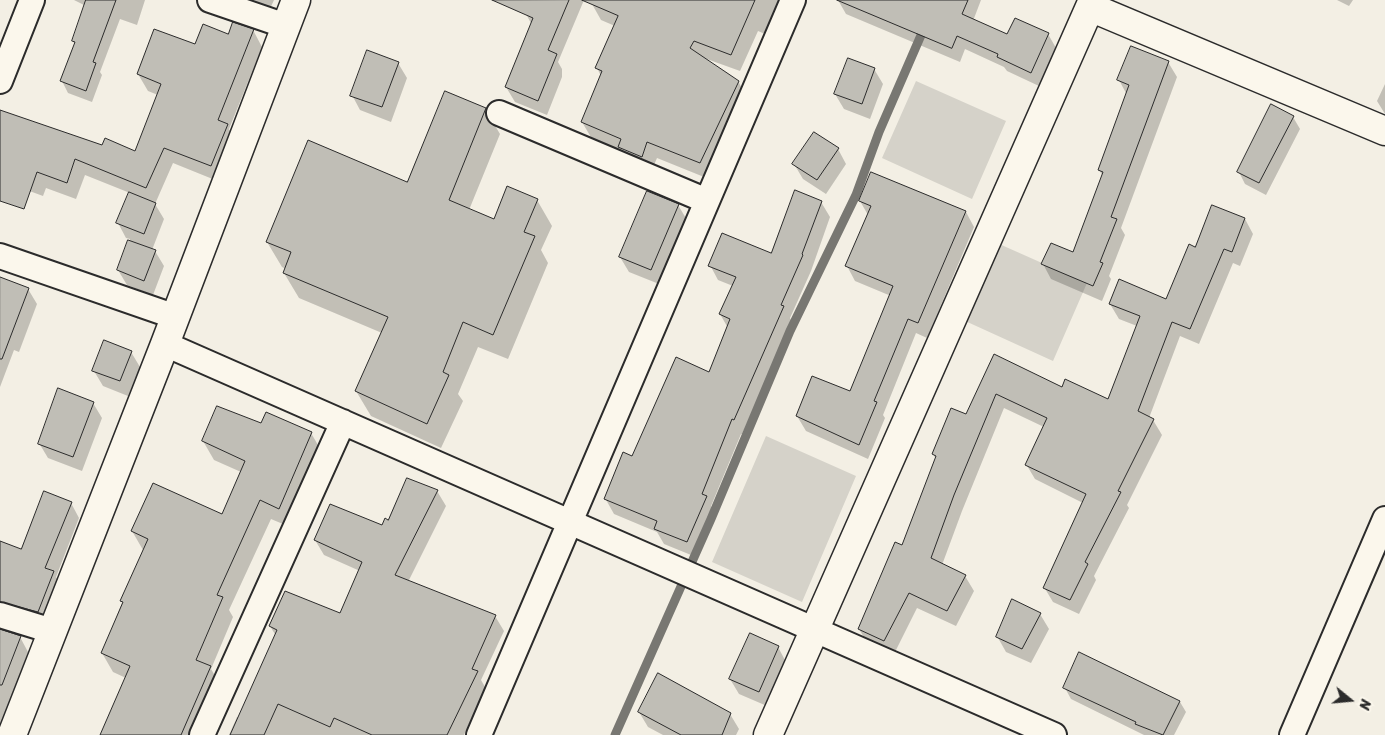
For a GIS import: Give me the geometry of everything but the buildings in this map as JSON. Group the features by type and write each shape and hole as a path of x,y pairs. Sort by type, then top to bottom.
{"street":[{"path":"0,81 32,0"},
{"path":"210,0 286,26"},
{"path":"12,735 176,317 296,0"},
{"path":"479,735 793,0"},
{"path":"768,735 1086,2 1385,131"},
{"path":"500,113 707,201"},
{"path":"0,256 176,317"},
{"path":"165,344 1054,735"},
{"path":"202,735 343,422"},
{"path":"1292,735 1385,520"},
{"path":"0,615 52,631"}],"shaded area":[{"path":"916,81 1006,121 972,199 882,158"},
{"path":"997,243 1087,283 1053,361 963,320"},
{"path":"766,436 856,476 802,602 712,562"}],"waterway":[{"path":"615,735 711,519 790,331 856,195 879,132 925,26"}]}
